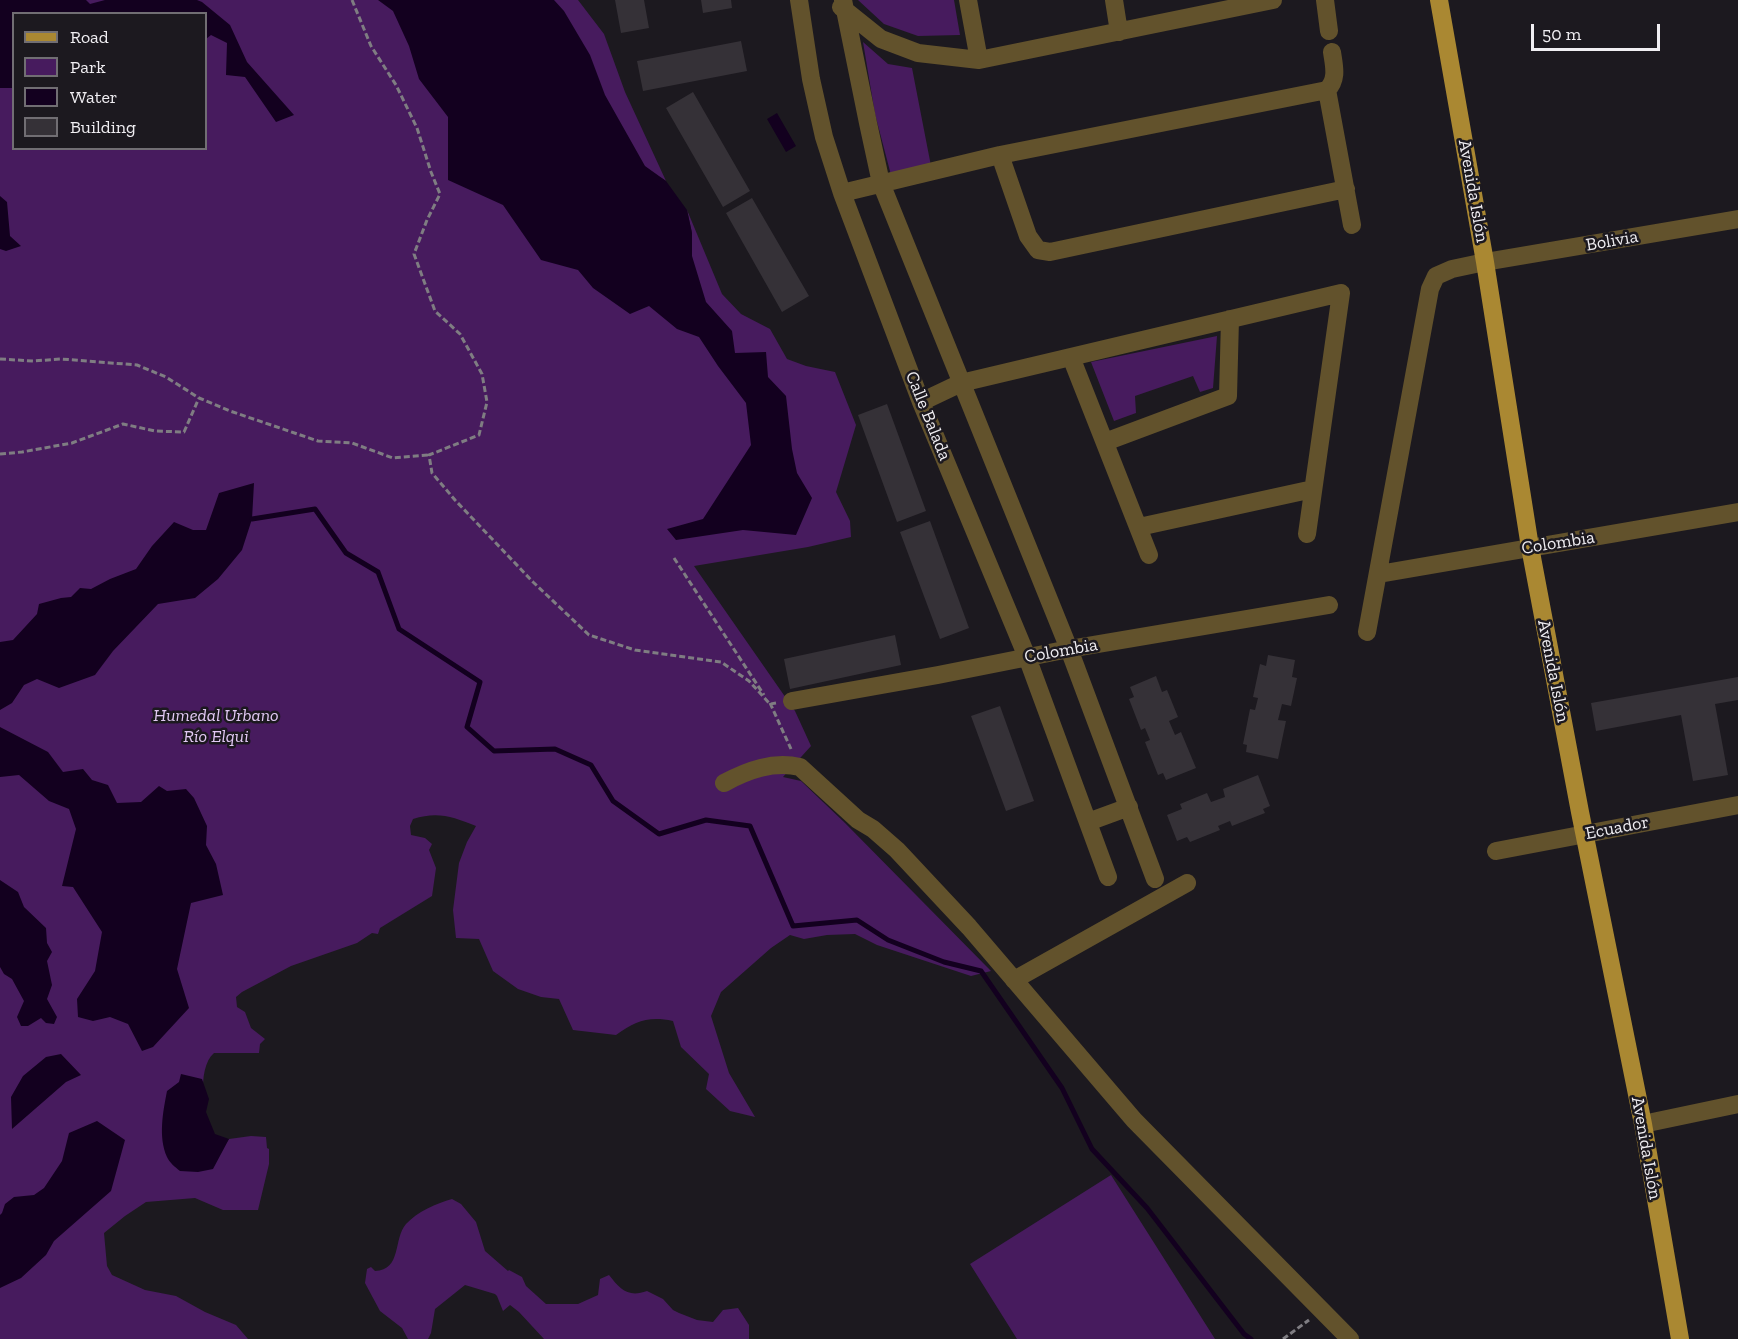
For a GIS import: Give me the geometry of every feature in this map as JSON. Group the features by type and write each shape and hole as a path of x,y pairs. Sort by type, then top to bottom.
{"main road":[{"name":"Avenida Islón","path":"1439,0 1485,262 1530,547 1584,834 1643,1124 1680,1339"}],"street":[{"name":"Calle Balada","path":"799,0 811,80 824,138 842,193 921,402 1027,657 1108,877"},
{"path":"968,0 979,60"},
{"path":"1114,0 1119,32"},
{"path":"840,4 881,39 918,53 979,60 1119,32 1217,6 1273,0"},
{"path":"1324,0 1329,31"},
{"path":"840,4 881,183 1069,649 1155,879"},
{"path":"842,193 1000,155 1327,90 1333,84 1335,76 1332,52"},
{"path":"1327,90 1352,225"},
{"path":"1000,155 1028,236 1038,250 1050,252 1346,189"},
{"name":"Bolivia","path":"1367,632 1430,289 1436,276 1485,262 1738,219"},
{"path":"921,402 961,383 1341,293 1307,534"},
{"path":"1105,442 1228,396 1230,319"},
{"path":"1071,357 1149,555"},
{"path":"1138,527 1314,489"},
{"name":"Colombia","path":"1379,574 1738,512"},
{"name":"Colombia","path":"792,701 1069,649 1329,605"},
{"path":"724,783 740,774 764,766 788,764 800,767 858,820 873,829 897,850 969,927 1134,1120 1350,1339"},
{"name":"Ecuador","path":"1496,852 1738,805"},
{"path":"1088,822 1129,807"},
{"path":"1014,980 1187,883"},
{"path":"1643,1124 1738,1104"}],"path":[{"path":"0,360 33,361 61,358 137,365 166,377 200,398 230,411 318,441 352,443 393,458 429,454 479,435 488,402 482,374 460,334 435,311 414,254 440,194 430,172 417,128 396,85 371,46 352,0"},
{"path":"0,454 72,443 123,424 155,431 184,432 200,398"},
{"path":"429,454 432,473 455,500 533,582 589,635 635,650 721,662 749,681 770,704"},
{"path":"674,558 770,704 800,767"},
{"path":"770,704 792,701"},
{"path":"1283,1339 1322,1310"}],"green space":[{"name":"Humedal Urbano Río Elqui","path":"0,0 578,0 604,34 625,92 666,181 660,177 692,233 687,210 722,294 741,314 770,329 787,359 835,372 856,425 836,492 850,521 851,537 808,547 694,566 795,711 811,746 783,777 801,781 991,971 971,976 877,945 855,934 804,939 790,935 771,948 721,992 711,1016 729,1073 755,1117 730,1111 706,1089 709,1074 681,1047 673,1021 656,1019 643,1021 616,1035 573,1030 559,999 541,997 518,989 493,971 479,939 456,938 453,910 459,863 476,826 438,815 413,819 410,826 411,835 425,838 432,844 429,850 436,868 432,896 380,928 378,934 372,933 357,943 291,966 242,992 236,997 237,1007 245,1012 251,1028 265,1039 260,1044 259,1053 214,1053 208,1060 203,1096 212,1131 226,1143 229,1139 251,1136 266,1137 269,1164 258,1210 223,1210 195,1198 146,1202 104,1233 107,1266 112,1275 145,1290 176,1296 236,1325 248,1339 0,1339"},
{"path":"858,0 954,0 960,35 918,36 884,24"},
{"path":"863,42 888,64 912,68 931,166 891,175 875,114"},
{"path":"1217,336 1213,388 1200,392 1193,376 1135,396 1136,413 1114,421 1091,362"},
{"path":"1111,1175 1215,1339 1017,1339 970,1264"},
{"path":"452,1199 461,1204 476,1222 485,1251 508,1271 522,1277 526,1286 546,1304 578,1304 598,1295 600,1279 609,1275 625,1291 640,1293 647,1291 663,1299 673,1310 697,1320 713,1322 723,1310 738,1308 749,1325 749,1339 544,1339 510,1305 503,1311 495,1294 465,1285 435,1309 428,1339 408,1339 402,1328 380,1311 365,1283 367,1269 371,1267 375,1271 389,1265 406,1224 428,1208"}],"water":[{"path":"0,0 86,0 90,4 105,0 197,0 230,25 247,62 294,115 276,122 245,77 226,75 227,43 211,35 207,38 207,12 12,12 12,88 0,88"},
{"path":"378,0 554,0 564,11 590,55 605,95 645,166 666,181 687,210 692,233 692,256 706,302 732,331 735,353 766,352 768,377 786,396 797,473 812,498 796,535 743,530 676,540 667,529 703,519 751,445 746,403 699,337 677,329 649,306 630,314 593,288 578,270 541,260 503,205 448,180 448,117 419,79 409,46 393,11"},
{"path":"777,113 796,146 786,152 767,119"},
{"path":"0,196 7,202 10,236 21,246 6,251 0,249"},
{"path":"254,483 252,519 242,550 218,579 195,598 158,604 113,651 95,675 59,688 37,679 24,685 12,703 0,710 0,642 13,640 37,614 39,604 71,597 80,588 91,589 136,569 152,546 174,522 193,530 206,530 219,493"},
{"path":"0,727 48,752 63,772 83,769 92,780 108,785 117,803 141,802 159,786 167,791 186,789 194,798 207,826 206,845 216,864 223,895 191,903 177,969 189,1008 153,1047 142,1051 128,1024 110,1017 93,1021 78,1017 77,999 95,971 102,932 73,887 62,886 76,829 69,809 49,801 19,775 0,777"},
{"path":"0,880 18,892 24,907 46,928 47,943 52,952 47,961 52,985 47,999 57,1017 54,1024 46,1023 41,1018 28,1026 21,1026 17,1017 24,1001 12,979 4,974 0,967"},
{"path":"61,1054 81,1075 66,1082 12,1129 11,1097 23,1076 46,1057"},
{"path":"181,1074 202,1079 209,1099 206,1112 215,1134 229,1139 213,1169 198,1172 180,1171 169,1161 164,1149 162,1124 167,1091 179,1082"},
{"path":"97,1121 125,1140 111,1191 54,1241 46,1255 21,1278 0,1288 0,1215 5,1204 14,1197 34,1195 44,1188 62,1161 69,1133"}],"building":[{"path":"615,0 644,0 649,28 621,33"},
{"path":"701,0 731,0 732,8 703,13"},
{"path":"741,41 747,71 643,91 637,61"},
{"path":"693,92 750,191 723,207 666,108"},
{"path":"752,198 809,296 782,312 726,213"},
{"path":"887,404 926,511 897,522 858,415"},
{"path":"930,521 969,628 940,639 900,532"},
{"path":"895,635 901,665 790,689 784,659"},
{"path":"1268,655 1295,660 1292,677 1297,678 1291,706 1282,704 1278,720 1286,721 1278,759 1246,752 1247,745 1243,744 1250,709 1255,710 1258,698 1253,697 1260,664 1266,666"},
{"path":"1156,676 1162,692 1167,690 1178,717 1169,721 1175,735 1181,732 1196,768 1166,780 1163,773 1158,775 1145,742 1150,740 1145,728 1141,730 1129,699 1134,697 1130,687"},
{"path":"1738,677 1738,700 1715,704 1728,775 1693,781 1681,715 1596,731 1591,703"},
{"path":"1000,706 1034,801 1006,811 971,716"},
{"path":"1258,775 1270,806 1263,809 1265,813 1232,826 1230,821 1218,826 1220,830 1190,842 1187,837 1177,841 1167,815 1182,809 1180,804 1207,793 1211,802 1225,797 1223,789"}],"waterway":[{"path":"252,519 315,509 346,553 378,572 399,629 480,682 467,727 494,751 555,749 591,765 613,801 659,834 706,820 750,826 793,926 857,920 888,940 944,962 981,971 1062,1088 1092,1149 1147,1208 1244,1334 1251,1339"}]}
